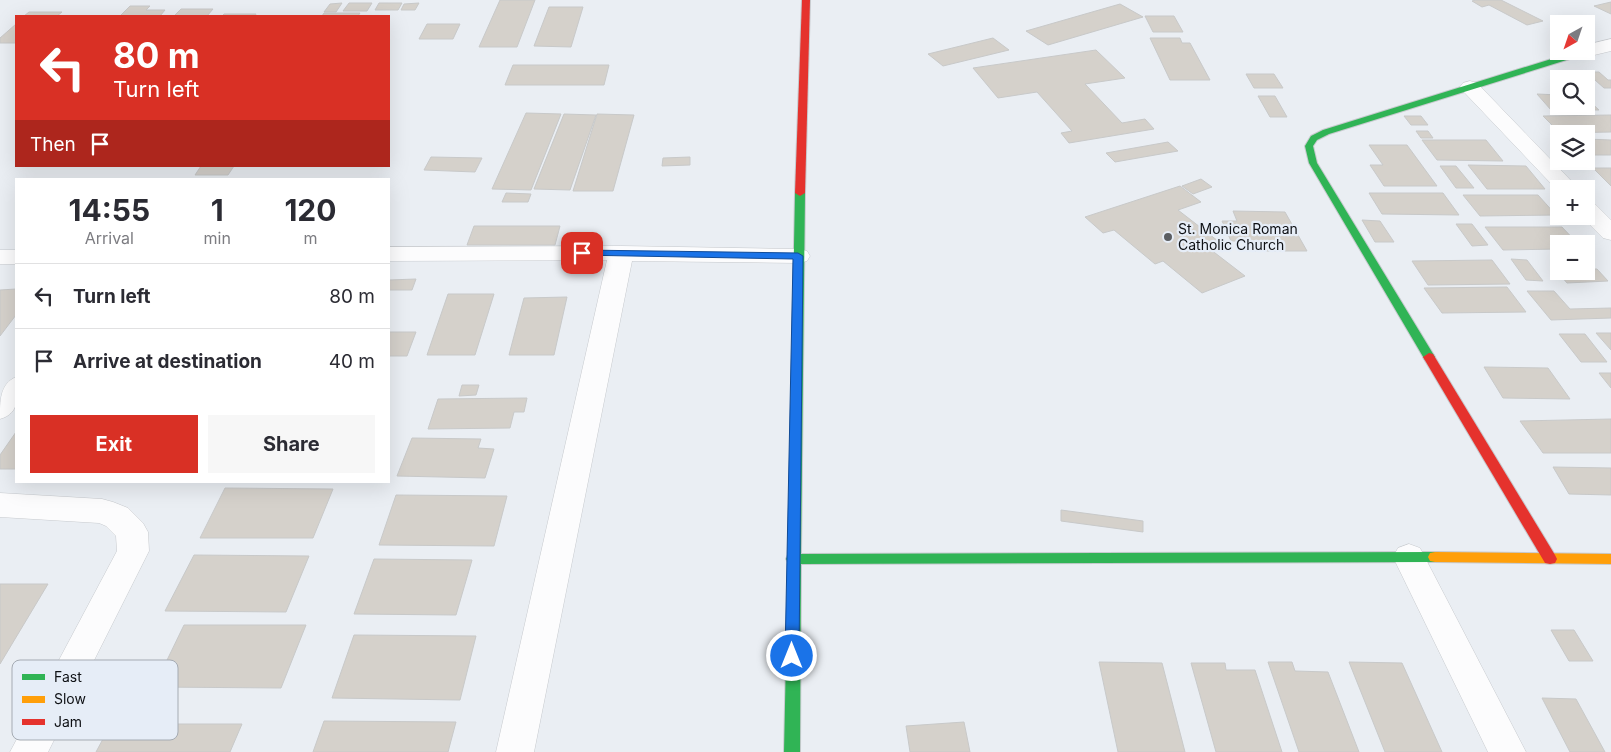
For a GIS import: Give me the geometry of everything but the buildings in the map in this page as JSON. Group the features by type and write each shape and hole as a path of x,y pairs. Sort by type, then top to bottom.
{"street":[{"path":"792,752 798,256 806,0"},
{"path":"1595,49 1611,45"},
{"path":"1550,559 1313,163 1309,146 1314,138 1326,132 1558,60"},
{"path":"1470,88 1559,180"},
{"path":"1595,217 1611,233"},
{"path":"390,254 620,253 798,256"},
{"path":"515,752 620,253"},
{"path":"0,257 15,257"},
{"path":"0,409 15,388"},
{"path":"0,505 102,511 117,517 132,532 134,551 77,660"},
{"path":"793,560 1409,557 1611,559"},
{"path":"1409,557 1507,752"},
{"path":"29,752 35,740"}],"traffic: fast":[{"path":"1429,357 1313,163 1309,146 1314,138 1326,132 1557,60"},
{"path":"792,752 800,193"},
{"path":"793,559 1435,557"}],"traffic: slow":[{"path":"1435,557 1611,559"}],"traffic: jam":[{"path":"800,193 806,0"},
{"path":"1429,357 1550,559"}],"place":[{"name":"St. Monica Roman Catholic Church","path":"1168,237"}],"route":[{"path":"582,253 798,256 792,656"}]}
